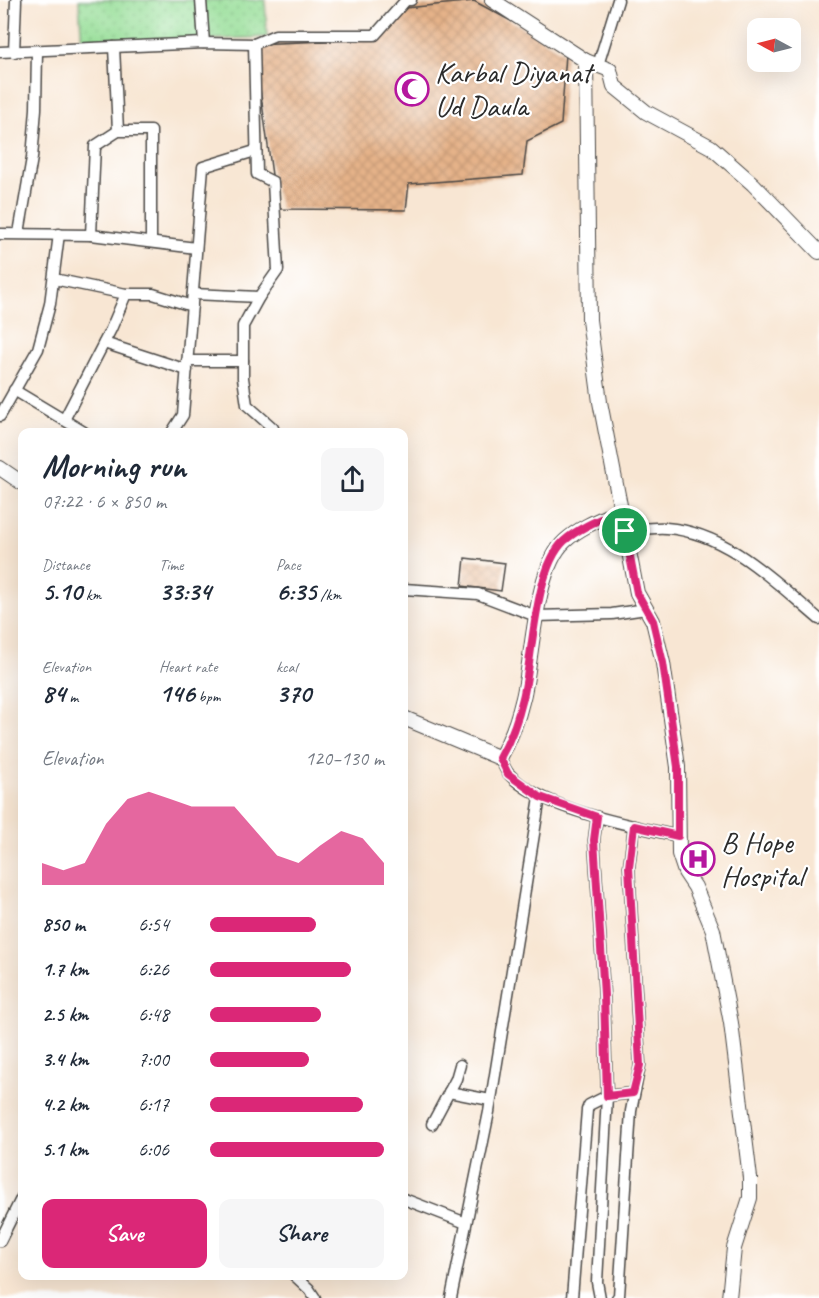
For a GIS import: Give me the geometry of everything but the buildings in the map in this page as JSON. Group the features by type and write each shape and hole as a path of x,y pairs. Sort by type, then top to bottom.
{"street":[{"path":"14,52 16,0"},
{"path":"201,0 204,43"},
{"path":"0,52 204,43 254,44 275,35 375,35 406,0 411,0"},
{"path":"492,0 592,63 610,70 614,86 646,112 711,147 753,184 819,252"},
{"path":"618,0 592,63 589,320 600,402 637,593 653,621 663,663 678,767 679,854 685,872 695,887 713,930 731,1023 750,1178 750,1198 734,1248 729,1298"},
{"path":"254,44 257,174 273,182 278,270 259,297 243,326 243,378 247,405 273,428"},
{"path":"114,47 117,131"},
{"path":"19,233 32,158 37,51"},
{"path":"91,235 95,146 117,131 151,131 151,242"},
{"path":"175,428 183,415 203,167 255,151"},
{"path":"0,234 91,235 196,248"},
{"path":"0,416 38,349 50,304 59,234"},
{"path":"54,279 126,294 153,294 192,306"},
{"path":"64,420 104,343 126,294"},
{"path":"193,294 259,297"},
{"path":"104,343 187,365 243,361"},
{"path":"14,390 77,428"},
{"path":"0,468 18,480"},
{"path":"500,758 511,739 523,698 536,616 548,567 563,542 589,524 621,510"},
{"path":"625,531 666,528 724,544 766,574 819,619"},
{"path":"408,589 478,594 536,616 612,614 646,609"},
{"path":"408,720 500,758 508,774 540,797 597,817 678,836"},
{"path":"451,1298 490,1100 540,797"},
{"path":"597,817 594,840 604,995 607,1096 597,1282 600,1298"},
{"path":"617,1298 619,1296 633,1093 640,1065 629,867 634,826"},
{"path":"432,1124 456,1079 460,1065"},
{"path":"449,1092 490,1100"},
{"path":"572,1298 586,1114 589,1105 607,1096 633,1093"},
{"path":"408,1201 466,1223"},
{"path":"0,1241 18,1205"},
{"path":"299,1280 315,1298"}],"green space":[{"path":"79,0 265,0 267,37 82,45"}],"place":[{"name":"Karbal Diyanat Ud Daula","path":"412,89"},
{"name":"B Hope Hospital","path":"698,859"}],"route":[{"path":"621,510 625,531 637,593 653,621 663,663 678,767 678,836 634,826 629,867 640,1065 633,1093 607,1096 604,995 594,840 597,817 540,797 508,774 500,758 511,739 523,698 541,590 548,567 563,542 589,524 621,510"}]}
